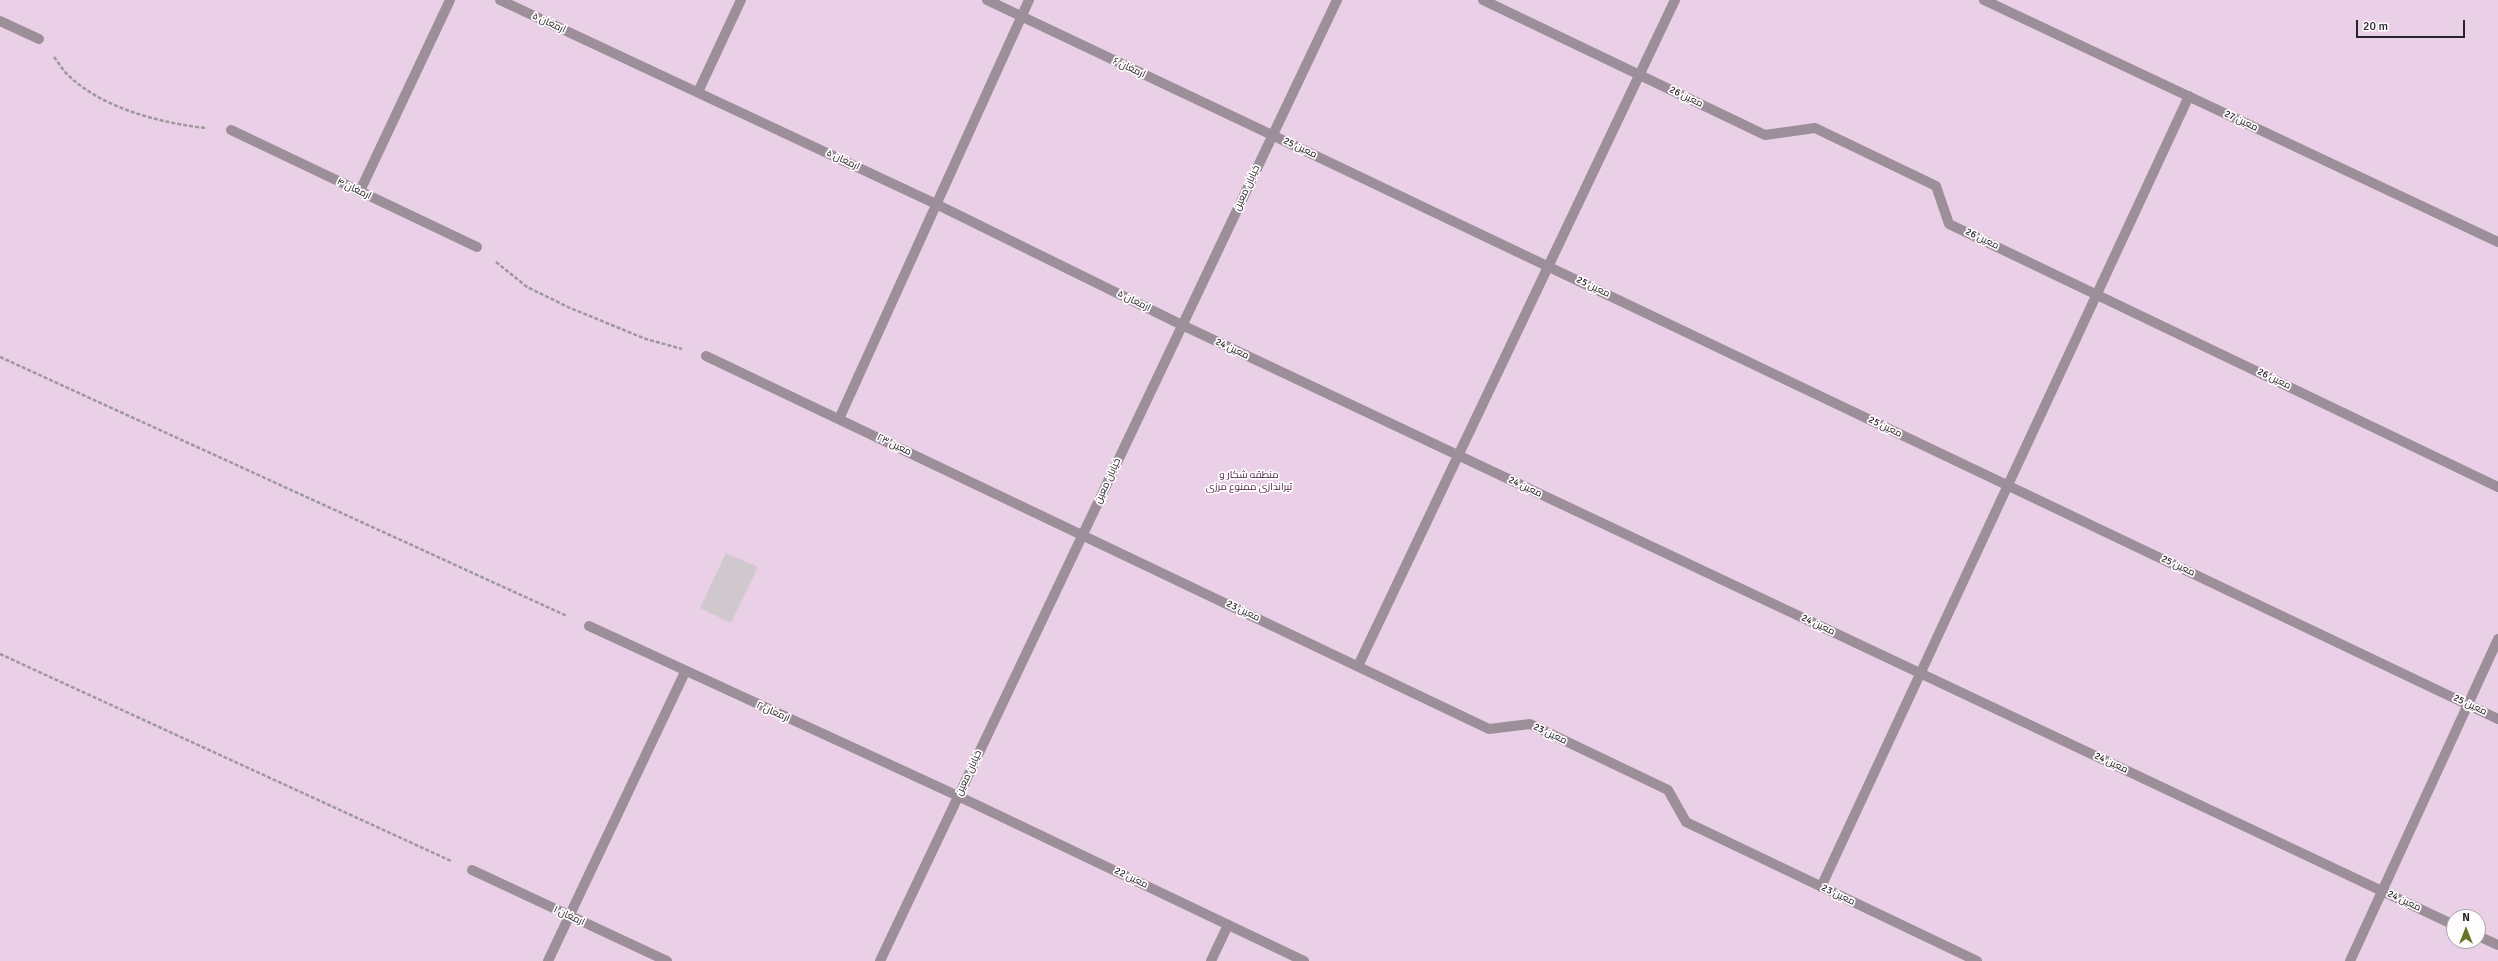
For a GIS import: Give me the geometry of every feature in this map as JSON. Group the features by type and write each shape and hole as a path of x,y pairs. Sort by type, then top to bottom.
{"street":[{"path":"360,191 450,0"},
{"name":"ارمغان ۵","path":"500,0 936,204 1182,325"},
{"path":"698,92 741,0"},
{"name":"ارمغان ۶","path":"987,0 1272,135"},
{"path":"839,419 1029,0"},
{"name":"خیابان معین","path":"880,961 1337,0"},
{"name":"معین 26","path":"1483,0 1765,135 1815,128 1936,186 1950,224 2498,487"},
{"path":"1358,666 1675,0"},
{"name":"معین 27","path":"1984,0 2498,242"},
{"path":"0,21 39,39"},
{"path":"1822,887 2189,96"},
{"name":"ارمغان ۴","path":"231,130 477,247"},
{"name":"معین 25","path":"1272,135 2498,719"},
{"name":"معین 24","path":"1182,325 2446,921"},
{"name":"معین ۲۳","path":"706,356 1083,535"},
{"name":"معین 23","path":"1083,535 1489,728 1530,724 1668,790 1686,822 1977,961"},
{"name":"ارمغان ۲","path":"589,626 685,672 958,796"},
{"path":"2350,961 2498,639"},
{"path":"548,961 685,672"},
{"name":"معین 22","path":"958,796 1304,961"},
{"name":"ارمغان ۱","path":"472,870 667,961"},
{"path":"1211,961 1228,925"},
{"path":"2486,940 2498,946"}],"path":[{"path":"39,39 69,76 109,103 174,125 231,130"},
{"path":"477,247 527,287 570,308 646,339 706,356"},
{"path":"0,358 589,626"},
{"path":"0,654 472,870"}],"green space":[{"name":"منطقه شکار و تیراندازی ممنوع مرزی","path":"0,0 2498,0 2498,961 0,961"}],"building":[{"path":"726,553 758,567 731,623 700,608"}]}
